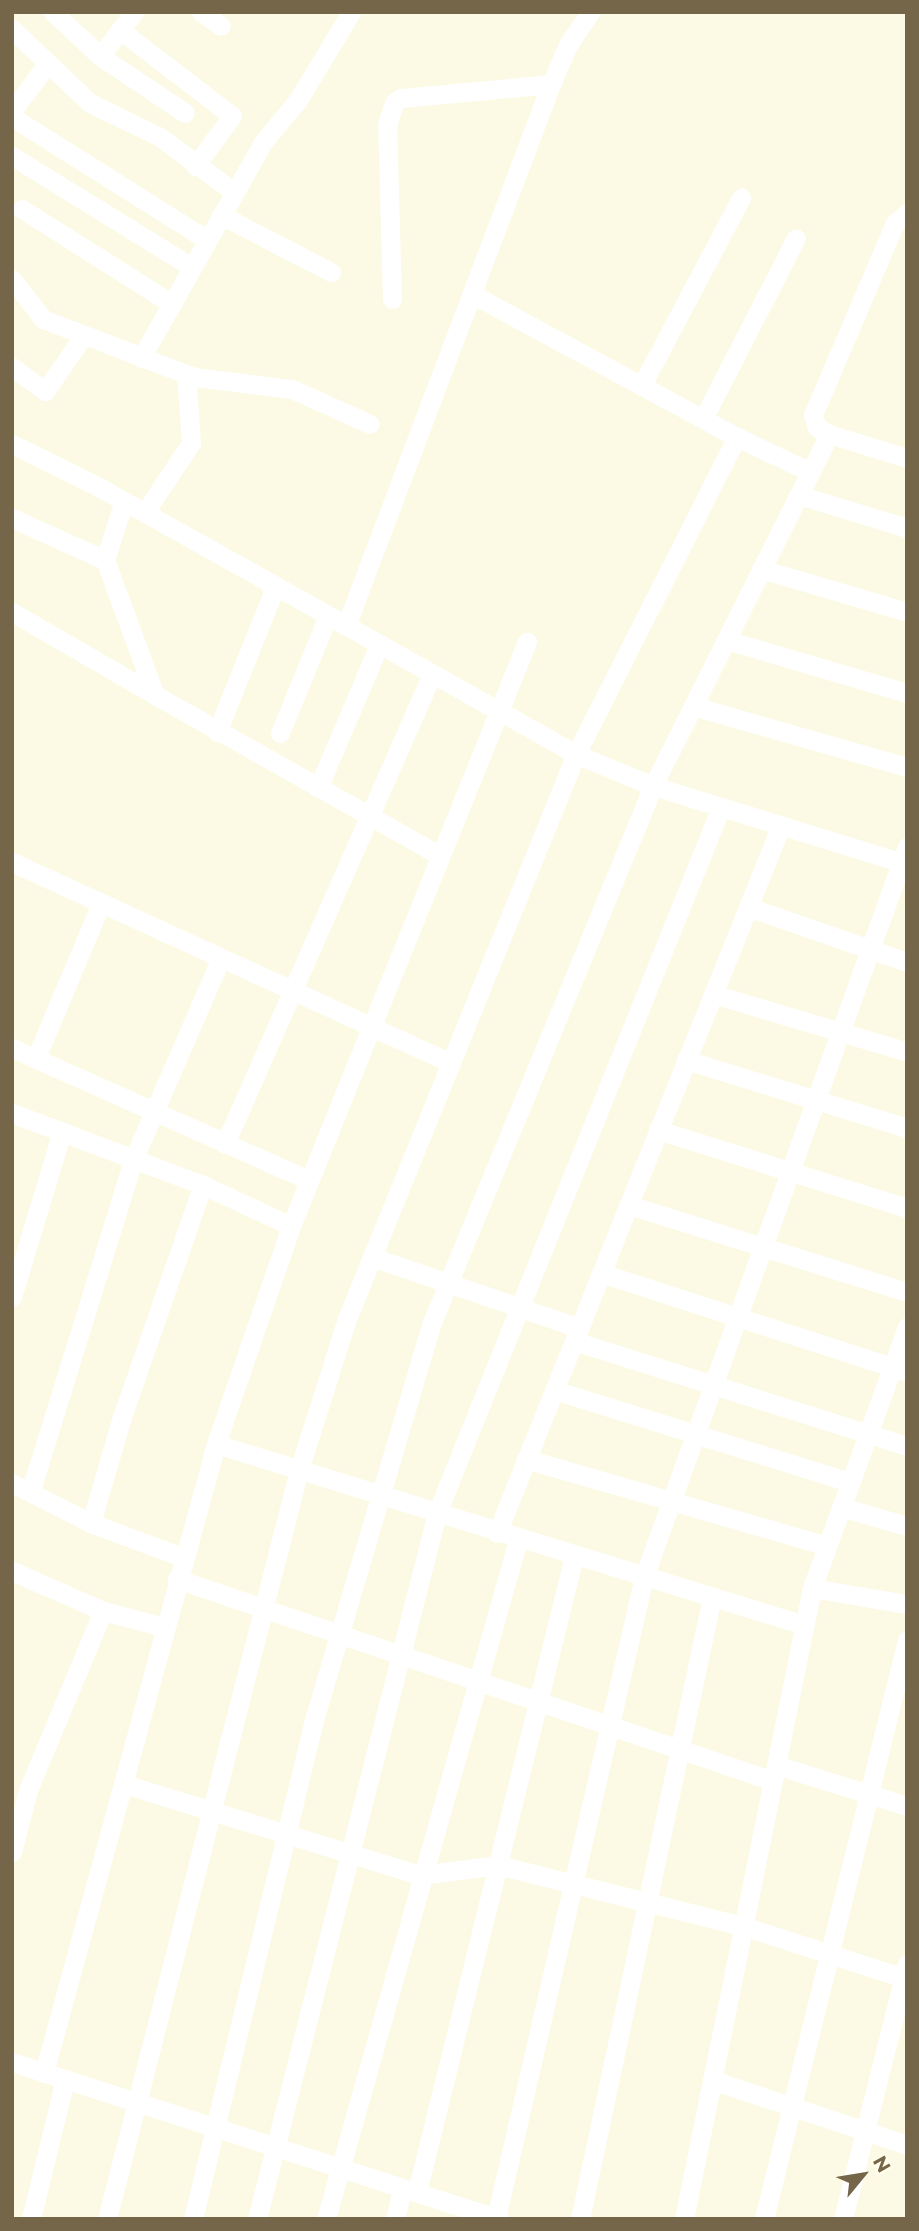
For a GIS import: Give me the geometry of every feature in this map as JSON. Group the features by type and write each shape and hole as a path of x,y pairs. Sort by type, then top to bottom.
{"street":[{"path":"53,12 116,71 146,84 185,113"},
{"path":"100,55 134,12"},
{"path":"201,12 220,26"},
{"path":"141,358 263,142 298,100 351,12"},
{"path":"346,626 551,84 568,45 590,12"},
{"path":"12,30 90,103 160,137 195,166 234,192"},
{"path":"120,30 232,116 195,166"},
{"path":"12,111 48,63"},
{"path":"393,299 387,125 394,103 401,98 551,84"},
{"path":"12,117 207,240"},
{"path":"12,156 192,267"},
{"path":"642,386 741,198"},
{"path":"22,209 172,304"},
{"path":"907,213 895,223 813,415 817,427 829,433 907,458"},
{"path":"221,215 331,272"},
{"path":"703,419 796,238"},
{"path":"12,279 43,319 186,374 292,388 370,424"},
{"path":"472,294 737,438 810,471"},
{"path":"12,367 45,391 84,335"},
{"path":"145,513 191,443 186,374"},
{"path":"193,2219 286,1835 340,1633 430,1325 653,786 829,433"},
{"path":"107,2219 299,1470 347,1319 576,754 737,438"},
{"path":"12,444 124,501 576,754 653,786 781,825 905,858 644,1577 498,2218 469,2214 410,2190 12,2063"},
{"path":"799,495 907,528"},
{"path":"124,501 105,560 155,695"},
{"path":"12,518 105,560"},
{"path":"761,569 907,612"},
{"path":"217,733 272,595 272,584"},
{"path":"12,612 217,733 439,855"},
{"path":"280,733 328,616"},
{"path":"726,640 907,693"},
{"path":"44,2073 124,1784 182,1557 216,1444 291,1226 497,710 527,642"},
{"path":"318,788 379,645"},
{"path":"225,1144 432,674"},
{"path":"693,706 907,767"},
{"path":"257,2219 438,1513 721,807"},
{"path":"497,1533 781,825"},
{"path":"12,862 451,1063"},
{"path":"36,1058 101,903"},
{"path":"748,907 907,962"},
{"path":"31,1490 134,1158 222,958"},
{"path":"713,994 907,1052"},
{"path":"12,1048 309,1180"},
{"path":"687,1060 907,1128"},
{"path":"16,1112 203,1185 291,1226"},
{"path":"659,1130 907,1208"},
{"path":"14,1284 62,1131"},
{"path":"91,1523 122,1417 203,1185"},
{"path":"629,1205 907,1292"},
{"path":"372,1257 519,1307 577,1334 713,1385 907,1446"},
{"path":"601,1273 899,1370"},
{"path":"684,2219 812,1588 868,1434 899,1370 907,1327"},
{"path":"554,1390 850,1482"},
{"path":"216,1444 518,1540 804,1625"},
{"path":"526,1459 827,1546"},
{"path":"12,1483 31,1490 91,1523 182,1557"},
{"path":"841,1507 907,1526"},
{"path":"326,2219 420,1875 518,1540"},
{"path":"395,2219 410,2190 498,1865 574,1556"},
{"path":"12,1571 103,1611 164,1628"},
{"path":"177,1580 264,1607 680,1749 907,1805"},
{"path":"812,1588 907,1604"},
{"path":"580,2219 712,1597"},
{"path":"12,1852 28,1790 103,1611"},
{"path":"764,2219 907,1640"},
{"path":"124,1784 211,1813 420,1875 498,1865 744,1926 830,1954 906,1973 843,2219"},
{"path":"31,2219 65,2080"},
{"path":"712,2080 907,2145"}]}
